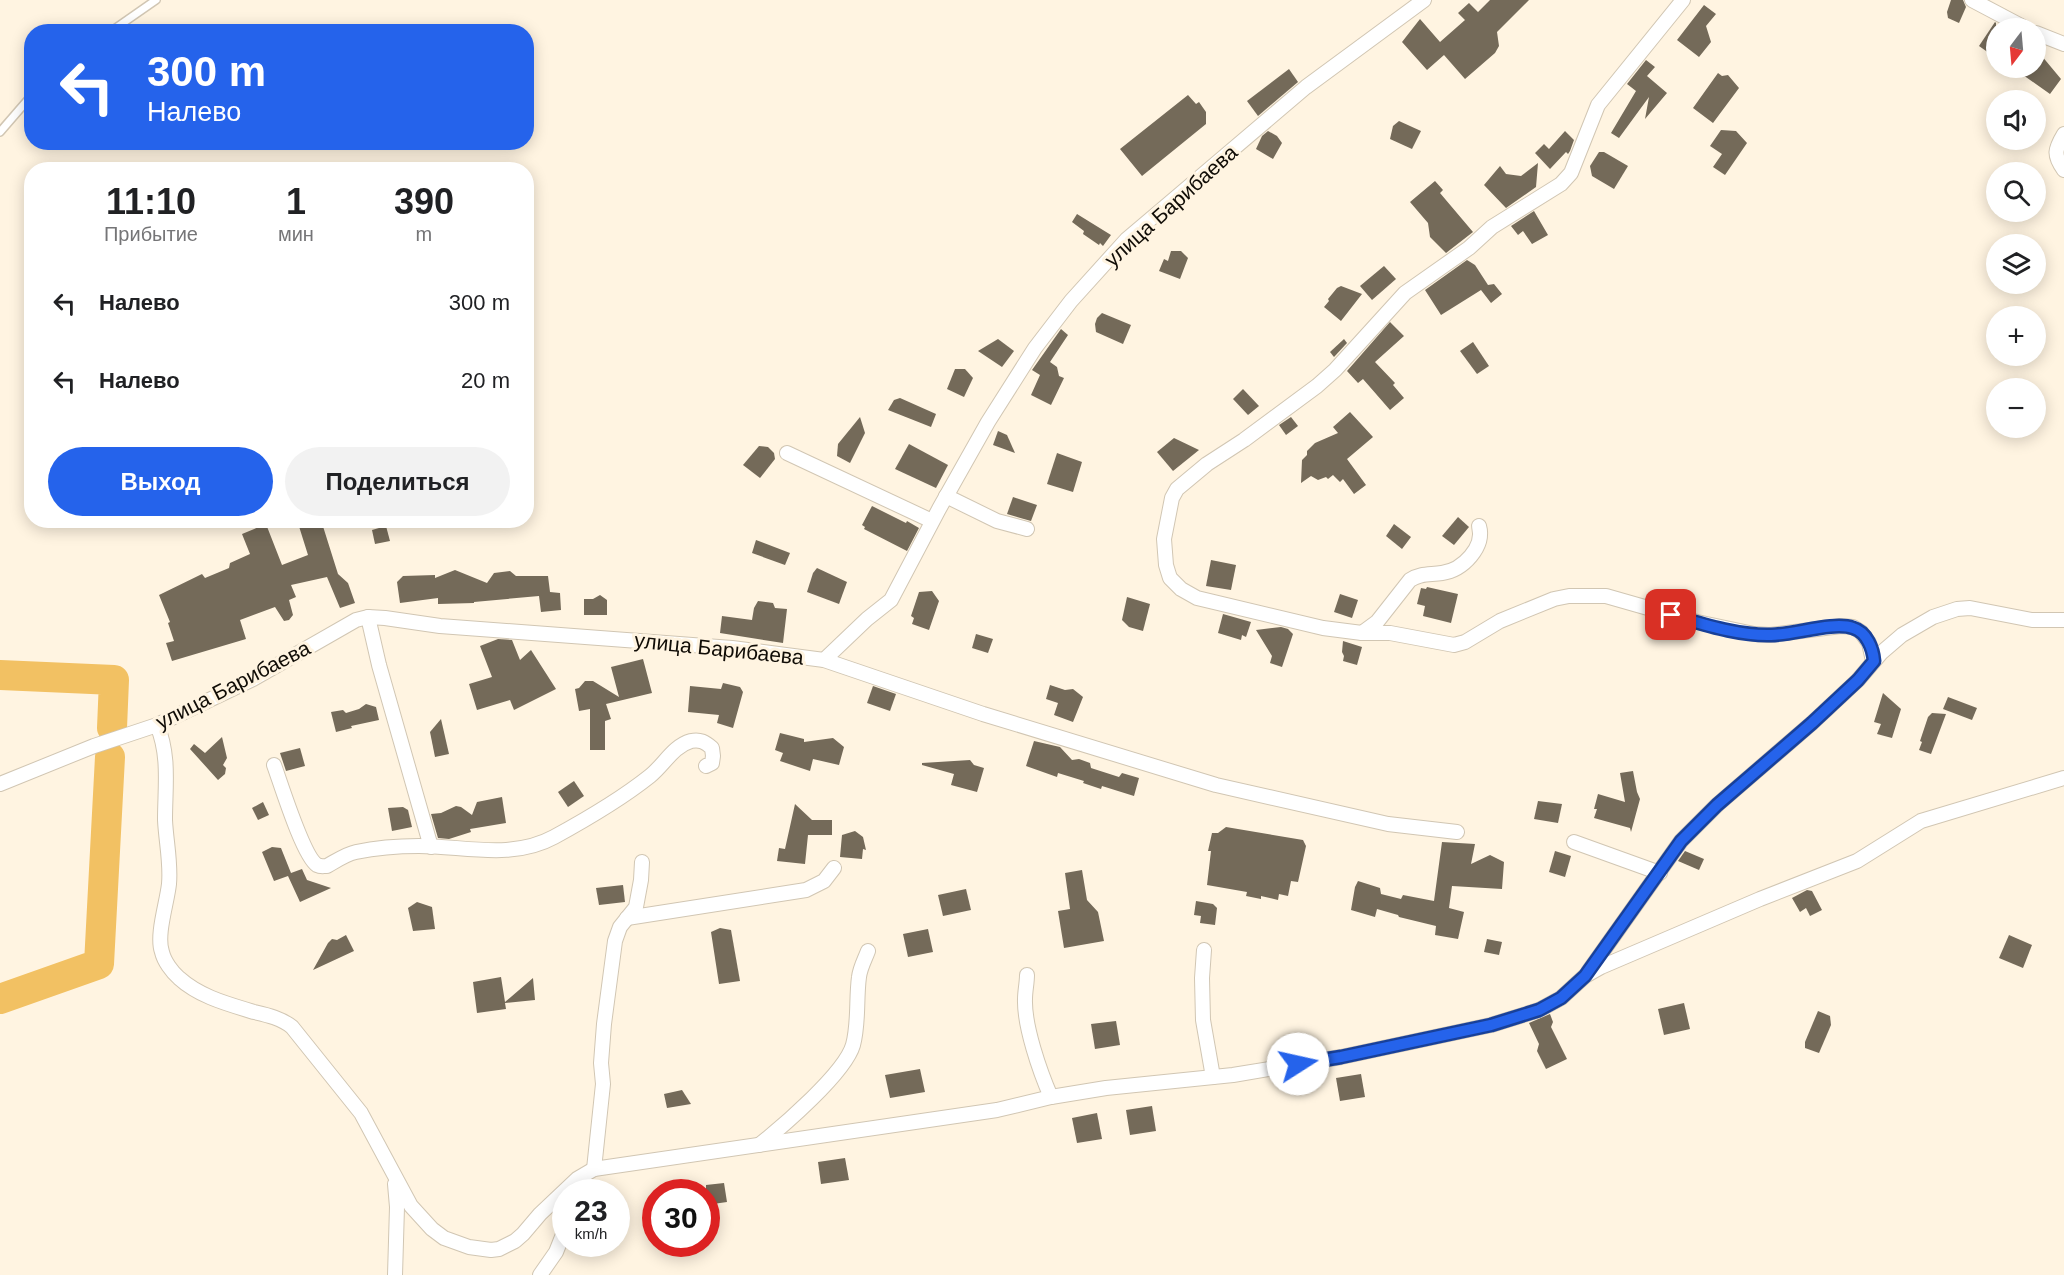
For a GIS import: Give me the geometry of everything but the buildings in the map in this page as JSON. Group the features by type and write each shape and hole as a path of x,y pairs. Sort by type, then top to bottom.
{"street":[{"name":"улица Барибаева","path":"0,784 94,746 157,725 253,679 356,620 368,617 440,626 732,648 824,660 867,619 891,600 932,521 988,422 1035,348 1071,301 1127,239 1306,87 1424,0"},
{"path":"1683,0 1598,105 1570,173 1561,184 1492,227 1469,248 1405,293 1335,370 1317,386 1185,480 1172,498 1164,538 1166,565 1170,578 1181,589 1197,598 1323,628 1362,633 1390,633 1442,644 1460,644 1500,621 1554,599 1569,596 1606,596 1696,622 1754,634 1770,635 1840,626 1853,627 1862,633 1869,643 1874,661"},
{"path":"1972,0 2006,18"},
{"path":"2046,37 2064,44"},
{"path":"2064,134 2056,151 2057,160 2064,170"},
{"path":"787,453 932,521"},
{"path":"946,496 997,521 1027,530"},
{"path":"1362,633 1377,622 1410,580 1417,576 1444,573 1464,563 1480,540 1479,526"},
{"path":"1585,976 1681,841 1717,805 1812,723 1902,635 1946,611 1970,608 2032,620 2064,620"},
{"path":"368,617 379,665 431,847"},
{"path":"824,660 983,714 1216,785 1388,824 1457,832"},
{"path":"157,725 164,742 165,753 165,821 169,875 160,941 161,952 179,978 193,989 222,1003 279,1019 291,1027 361,1113 411,1206 432,1229 444,1238 483,1250 499,1249 515,1241 552,1204"},
{"path":"274,765 303,844 317,865 327,866 353,853 431,847 514,850 541,844 595,814 651,775 674,750 683,744 701,741 711,748 712,763 706,766"},
{"path":"577,1179 594,1169 997,1110 1051,1097 1106,1088 1213,1077 1341,1057 1491,1025 1539,1010 1561,998 1585,976 1601,967 1857,861 1921,821 2064,777"},
{"path":"1574,842 1660,873"},
{"path":"594,1169 603,1084 601,1063 615,941 620,927 636,907 642,862"},
{"path":"627,918 806,890 824,881 834,868"},
{"path":"1204,950 1203,1020 1213,1077"},
{"path":"758,1146 789,1121 840,1066 852,1048 859,974 868,951"},
{"path":"1027,975 1025,1001 1029,1030 1051,1097"},
{"path":"395,1178 397,1207 395,1275"},
{"path":"540,1275 553,1257"}],"lane":[{"path":"122,24 156,0"},
{"path":"0,132 24,104"}],"waterway":[{"path":"0,675 114,680 112,728"},
{"path":"0,999 99,964 110,757"}],"route":[{"path":"1298,1064 1491,1025 1539,1010 1561,998 1585,976 1681,841 1717,805 1812,723 1858,680 1874,661 1869,643 1862,633 1853,627 1840,626 1770,635 1754,634 1671,615"}]}
